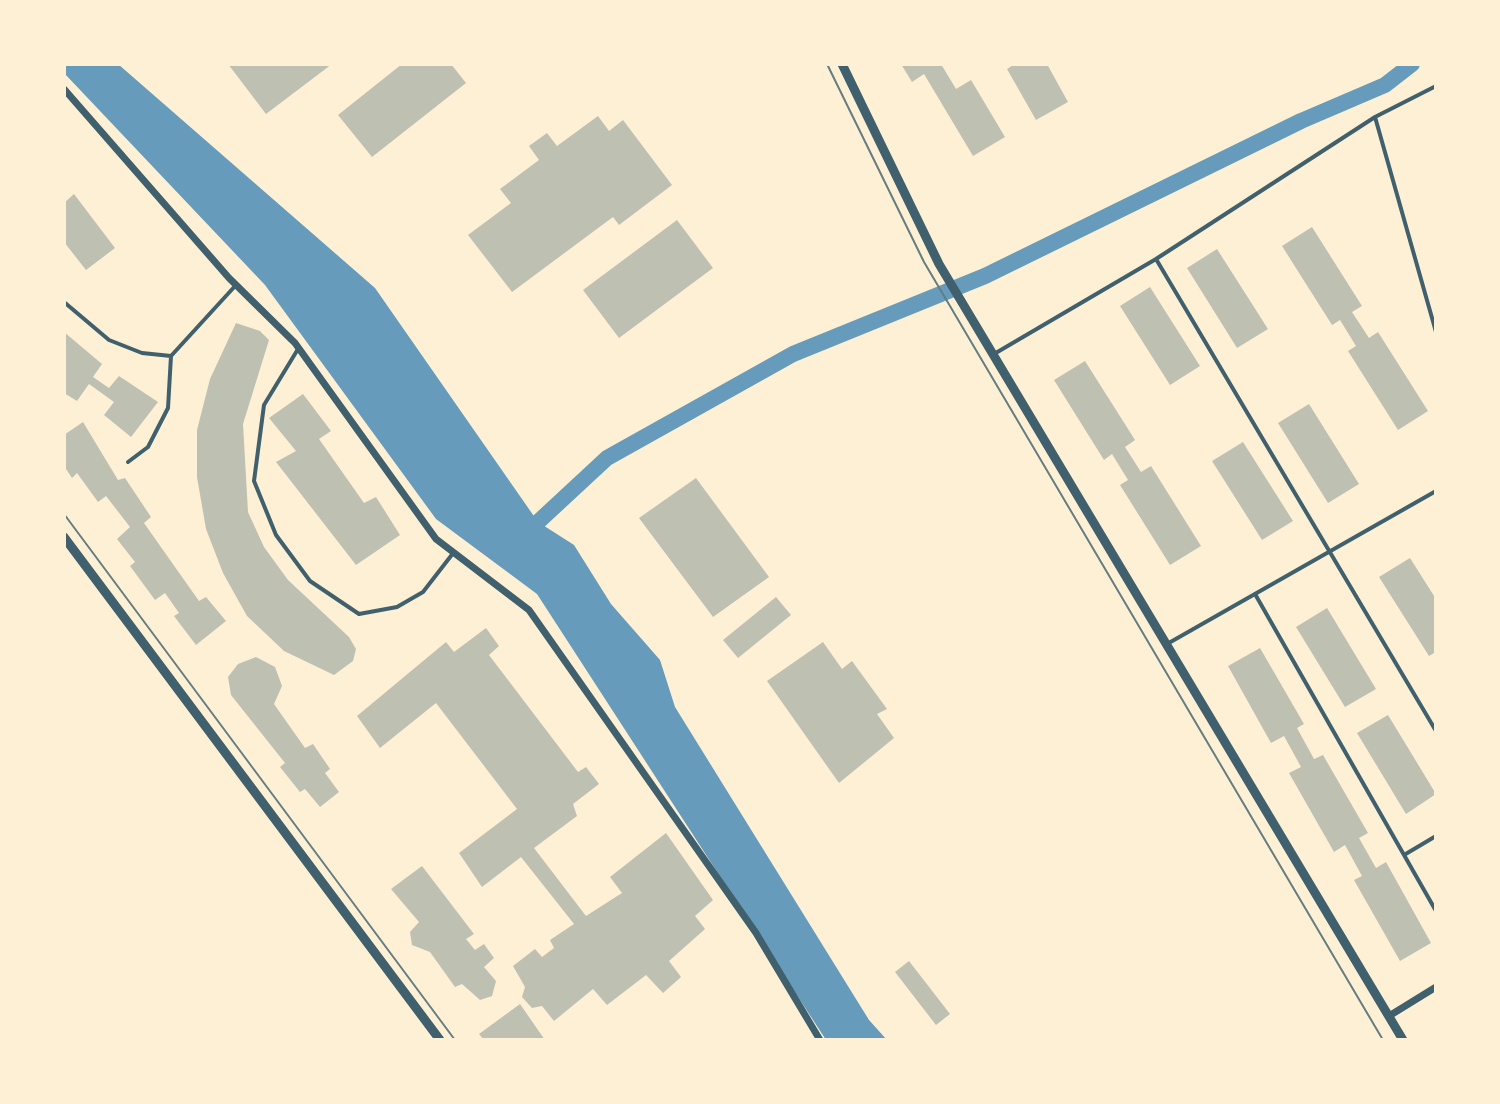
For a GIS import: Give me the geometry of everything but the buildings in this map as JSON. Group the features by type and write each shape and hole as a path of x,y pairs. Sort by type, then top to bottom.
{"street":[{"path":"842,64 939,264 1403,1040"},
{"path":"64,89 236,285 299,347 436,539 529,610 756,933 820,1040"},
{"path":"64,537 440,1040"},
{"path":"1389,1016 1436,987"}],"lane":[{"path":"994,354 1156,259 1375,117 1436,86"},
{"path":"1375,117 1436,332"},
{"path":"1156,259 1436,731"},
{"path":"128,462 148,447 168,408 171,356 236,285"},
{"path":"64,302 109,340 142,353 171,356"},
{"path":"299,347 264,405 254,481 276,535 310,581 359,614 397,607 423,592 454,552"},
{"path":"1167,644 1436,491"},
{"path":"1255,594 1436,911"},
{"path":"1404,855 1436,836"}],"water":[{"path":"64,64 118,64 375,288 538,522 574,545 611,604 660,660 675,707 869,1020 887,1040 826,1040 537,594 436,519 265,285 64,73"}],"waterway":[{"path":"538,522 607,458 793,354 985,276 1301,121 1385,85 1412,64"}],"tram line":[{"path":"827,64 924,262 1383,1040"},
{"path":"64,514 455,1040"}]}
